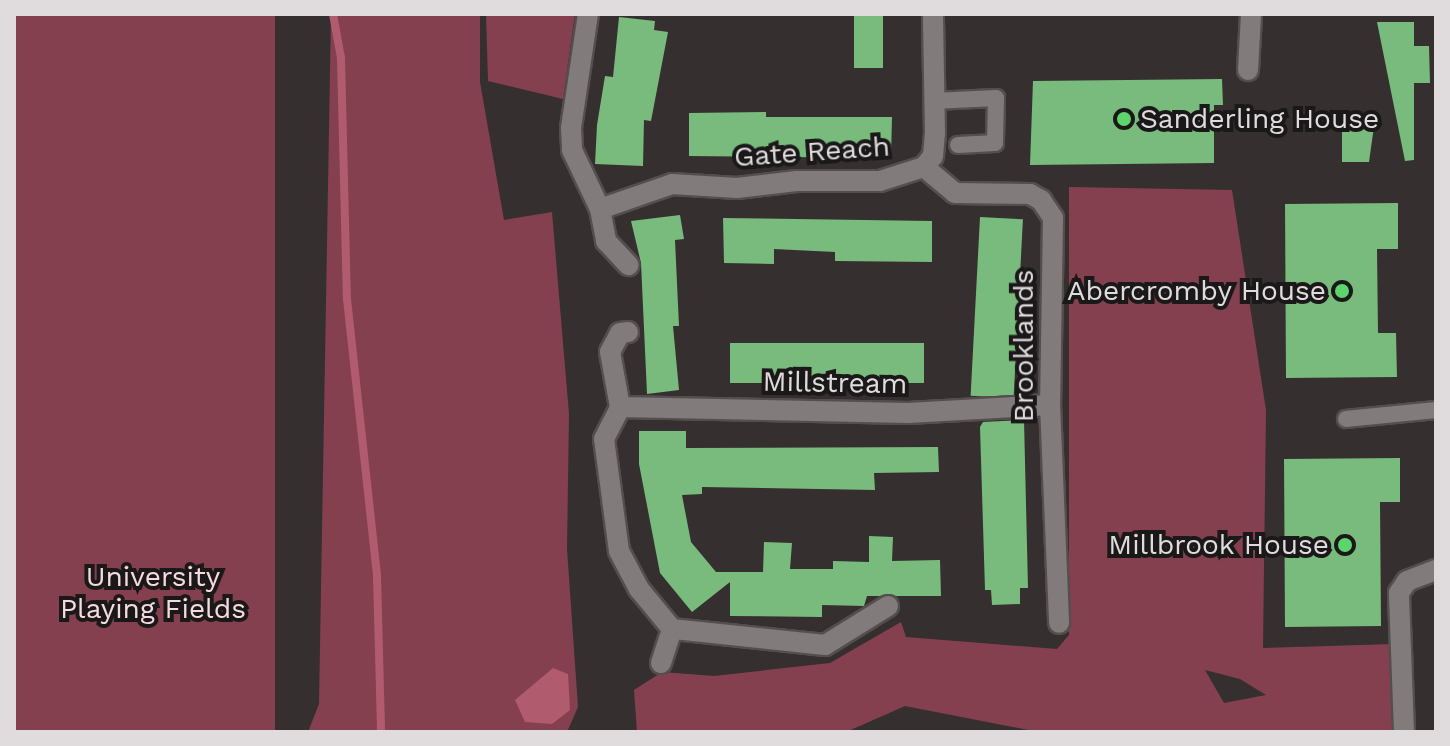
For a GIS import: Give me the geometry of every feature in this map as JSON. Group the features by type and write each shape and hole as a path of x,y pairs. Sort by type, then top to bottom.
{"street":[{"path":"588,14 571,128 572,150 600,209 606,241 628,265"},
{"name":"Gate Reach","path":"600,209 672,184 737,188 797,181 880,181 924,167 933,156 933,14"},
{"path":"1248,70 1251,14"},
{"name":"Brooklands","path":"924,167 955,193 1030,194 1041,200 1053,218 1050,405 1059,623"},
{"path":"628,332 620,333 610,352 620,407 604,439 619,551 639,589 672,629 825,645 888,606"},
{"name":"Millstream","path":"620,407 908,413 1050,405"},
{"path":"1404,732 1399,593 1407,581 1436,570"},
{"path":"661,663 672,629"}],"lane":[{"path":"933,101 996,98 995,143 958,145"},
{"path":"1346,419 1436,410"}],"green space":[{"name":"University Playing Fields","path":"14,14 275,14 275,732 14,732"},
{"path":"331,14 480,14 480,82 504,220 552,212 569,414 567,549 578,707 567,732 308,732 319,704"},
{"path":"486,14 575,14 563,99 488,81"},
{"path":"1069,187 1232,190 1266,410 1263,648 1394,644 1398,732 1039,732 905,706 846,732 637,732 634,690 662,672 714,676 830,663 901,622 906,637 1057,649 1069,635","holes":["1205,670 1240,679 1266,695 1224,703"]}],"shaded area":[{"path":"553,668 568,674 570,710 552,724 525,722 515,700"}],"building":[{"path":"854,14 883,14 883,68 854,68"},
{"path":"619,17 655,21 654,30 668,32 651,121 644,120 643,166 595,164 597,125 605,76 613,77"},
{"path":"1377,22 1414,22 1414,46 1429,46 1430,83 1414,83 1414,160 1405,161"},
{"name":"Sanderling House","path":"1222,79 1223,105 1214,105 1214,163 1030,165 1033,81"},
{"path":"766,112 766,117 892,117 891,158 689,156 689,113"},
{"path":"1342,119 1375,119 1369,162 1342,162"},
{"name":"Abercromby House","path":"1398,203 1398,249 1377,249 1378,333 1396,333 1397,377 1286,378 1285,204"},
{"path":"680,215 684,239 675,240 679,326 673,326 679,390 647,394 641,263 631,221"},
{"path":"980,217 1023,219 1014,398 971,396"},
{"path":"723,218 932,221 932,262 835,261 835,252 774,249 774,264 724,263"},
{"path":"730,343 924,343 924,383 730,383"},
{"path":"1024,420 1028,588 1020,588 1020,604 992,605 991,590 985,590 980,427 983,422"},
{"path":"639,431 686,431 686,448 938,447 939,472 874,473 875,490 702,487 702,494 682,495 691,542 716,572 763,572 764,542 792,543 790,569 833,569 833,561 869,562 869,536 893,537 892,561 940,560 941,596 867,596 864,606 822,605 822,617 730,616 730,582 692,612 660,573 639,464"},
{"name":"Millbrook House","path":"1400,458 1400,502 1380,502 1381,626 1285,627 1284,459"}],"waterway":[{"path":"333,14 341,58 347,299 377,576 381,732"}],"place":[{"name":"Sanderling House","path":"1124,119"},
{"name":"Abercromby House","path":"1342,291"},
{"name":"Millbrook House","path":"1345,545"}]}
